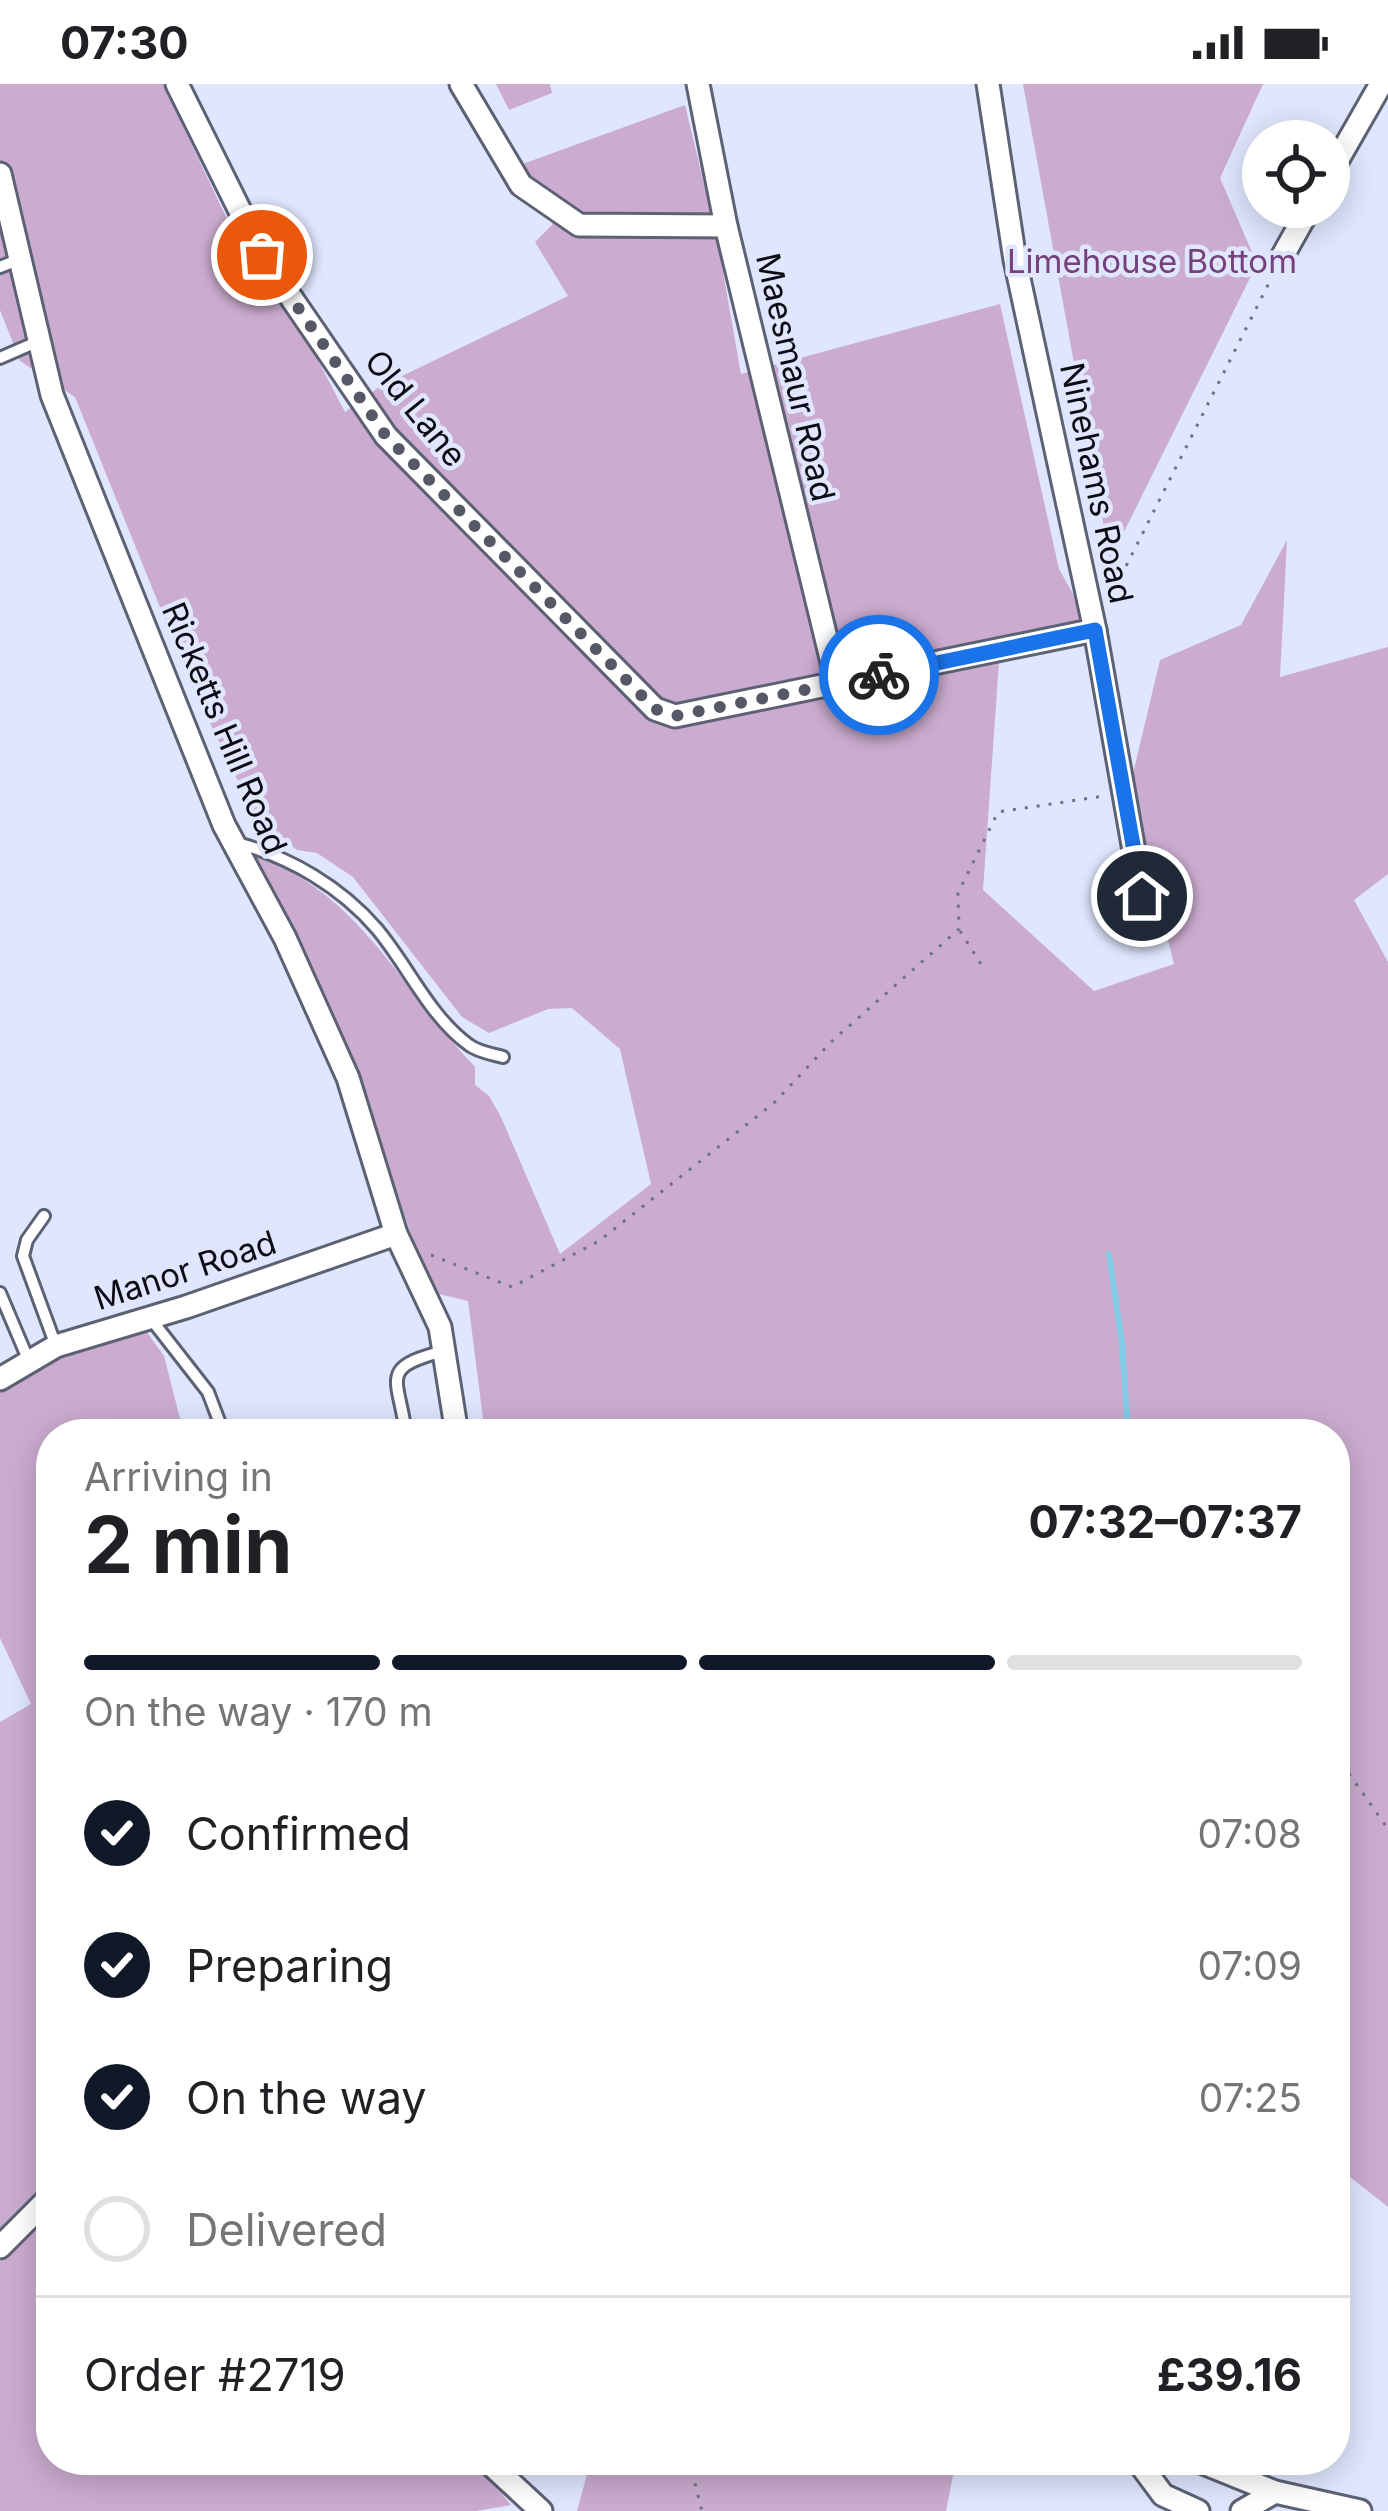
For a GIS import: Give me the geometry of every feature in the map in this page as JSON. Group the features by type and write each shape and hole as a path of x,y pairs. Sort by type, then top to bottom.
{"street":[{"name":"Old Lane","path":"177,84 262,255 386,436 655,709 675,716 837,683"},
{"path":"461,84 521,185 579,225 726,226"},
{"name":"Maesmaur Road","path":"698,84 726,226 837,683"},
{"name":"Ninehams Road","path":"988,84 1016,260 1095,630 1142,896"},
{"path":"1350,138 1381,84"},
{"name":"Ricketts Hill Road","path":"0,174 10,263 39,341 52,395 234,842 285,938 347,1078 396,1234 440,1327 455,1419"},
{"path":"1282,257 1298,228"},
{"path":"837,683 1095,630"},
{"name":"Manor Road","path":"0,1379 56,1346 396,1234"},
{"path":"0,2247 36,2211"},
{"path":"502,2475 541,2511"},
{"path":"1148,2475 1163,2494 1186,2508"},
{"path":"1233,2475 1275,2492 1360,2511"},
{"path":"1242,2511 1275,2492"}],"lane":[{"path":"0,358 39,341"},
{"path":"234,842 271,852 322,880 374,926 447,1025 472,1049 503,1057"},
{"path":"44,1216 22,1256 56,1346"},
{"path":"0,1292 28,1359"},
{"path":"148,1317 208,1392 218,1419"},
{"path":"403,1419 398,1374 412,1359 444,1351"}],"path":[{"path":"1095,630 1282,257"},
{"path":"981,964 959,929 958,893 998,812 1124,793"},
{"path":"408,1263 427,1253 512,1287 599,1241 774,1103 832,1042 959,929"},
{"path":"1350,1775 1388,1829"},
{"path":"693,2475 702,2511"}],"green space":[{"path":"0,84 163,84 228,221 289,305 345,412 379,387 568,296 535,242 552,225 559,201 517,166 685,105 717,238 741,374 1000,304 1059,569 1094,631 999,662 983,890 1094,991 1174,964 1130,786 1160,660 1241,625 1287,540 1280,677 1388,647 1388,874 1354,900 1388,962 1388,2207 1350,2177 1350,1419 483,1419 468,1301 439,1294 425,1276 368,1107 325,999 254,855 291,872 352,919 475,1067 475,1085 489,1096 501,1117 560,1254 651,1184 620,1049 572,1008 548,1009 489,1033 462,1017 353,877 317,853 297,850 254,814 191,684 75,397 20,361 0,310"},
{"path":"496,84 550,84 552,93 509,110"},
{"name":"Limehouse Bottom","path":"1023,84 1263,84 1247,120 1242,120 1220,178 1257,264 1110,560"},
{"path":"144,1328 164,1356 180,1419 36,1419 36,2195 0,2232 0,1722 31,1704 0,1638 0,1392 40,1364"},
{"path":"36,2228 36,2475 486,2475 511,2505 476,2511 0,2511 0,2262"},
{"path":"587,2475 953,2475 946,2511 577,2511"}],"waterway":[{"path":"1109,1254 1127,1419"}],"way so far":[{"path":"262,255 386,436 655,709 675,716 879,675"}],"route":[{"path":"879,675 1095,630 1142,896"}]}
